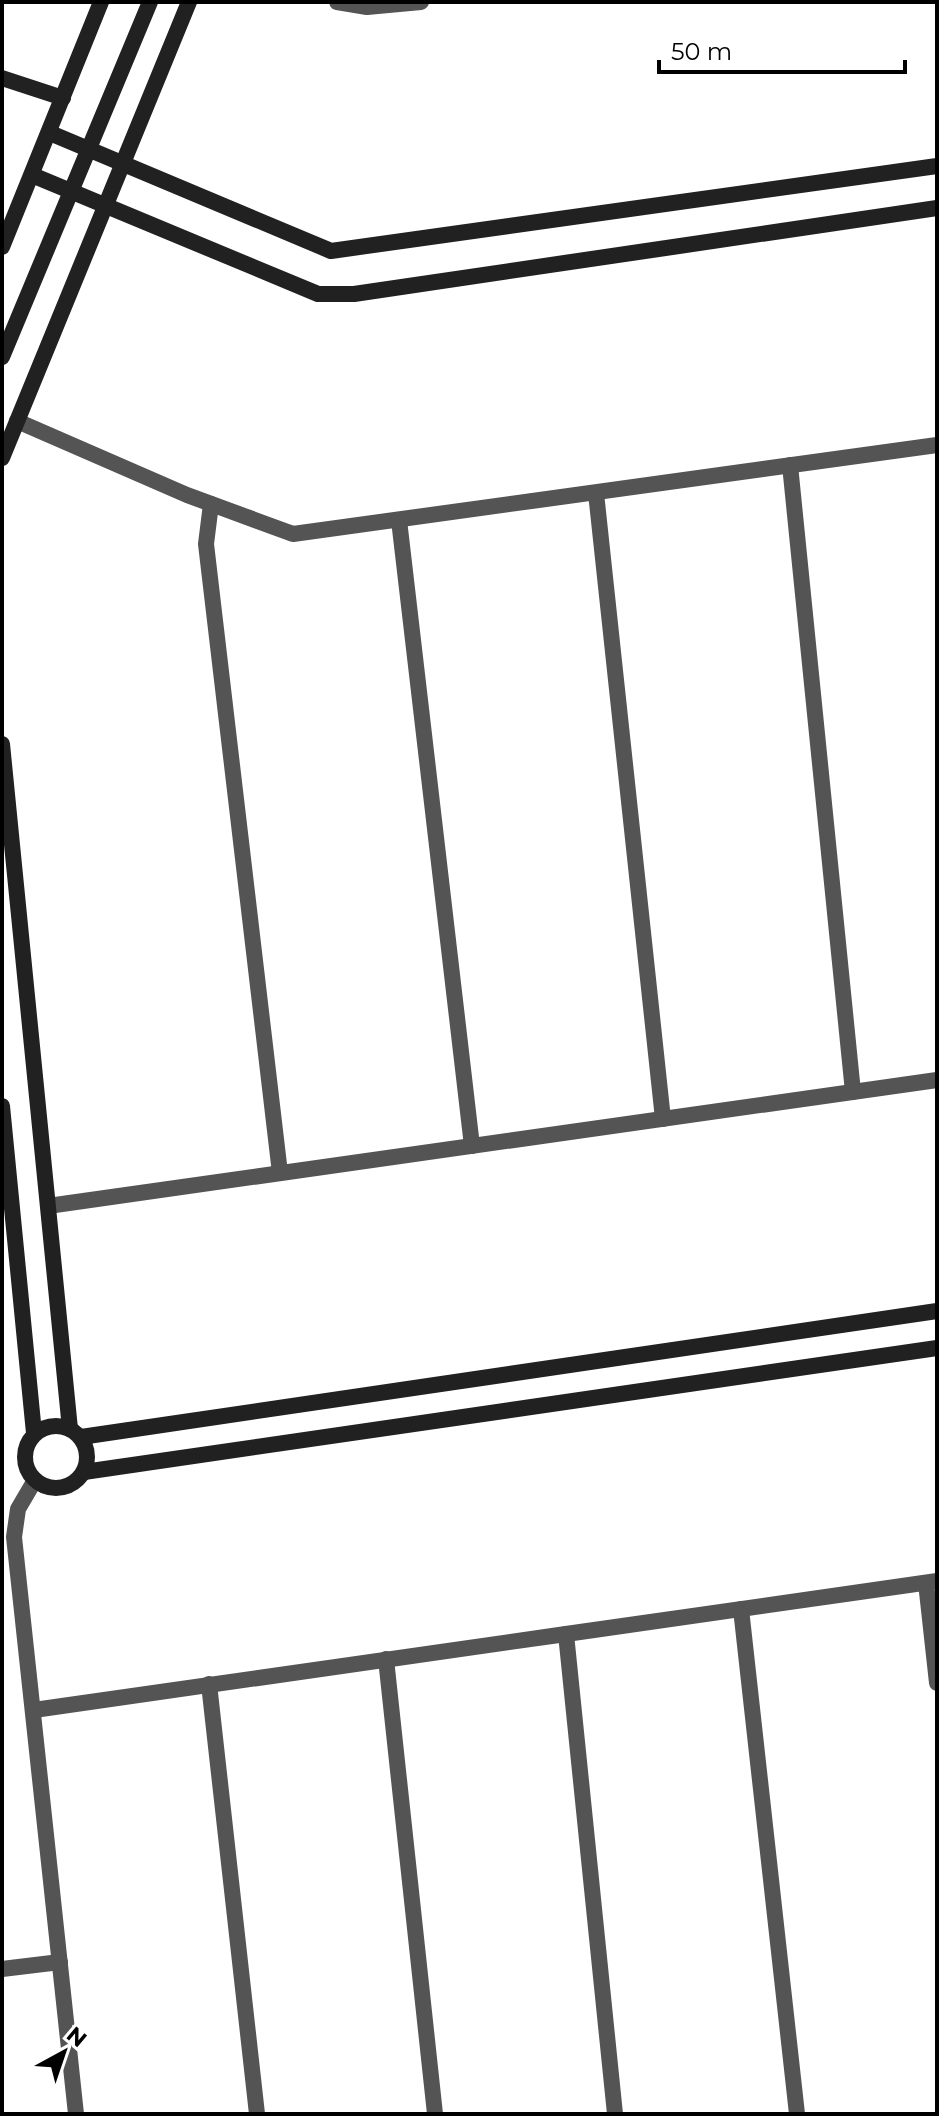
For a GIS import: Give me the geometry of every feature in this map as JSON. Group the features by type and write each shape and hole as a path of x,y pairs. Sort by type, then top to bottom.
{"street":[{"path":"2,247 101,2"},
{"path":"2,357 150,2"},
{"path":"2,458 189,2"},
{"path":"344,3 367,7 421,2"},
{"path":"2,78 63,98"},
{"path":"50,133 331,251 937,166"},
{"path":"32,175 318,294 354,294 937,208"},
{"path":"17,421 211,504 293,534 937,445"},
{"path":"790,465 853,1092"},
{"path":"596,493 663,1119"},
{"path":"211,504 206,544 280,1173"},
{"path":"399,520 472,1146"},
{"path":"2,744 48,1206 75,1433 87,1461 84,1472 73,1484 58,1489 43,1486 35,1480 24,1462 26,1446 34,1433 2,1106"},
{"path":"48,1206 937,1080"},
{"path":"34,1433 58,1425 75,1433 937,1311"},
{"path":"84,1472 937,1348"},
{"path":"35,1480 14,1523 76,2114"},
{"path":"34,1710 932,1582 937,1683"},
{"path":"741,1609 797,2114"},
{"path":"566,1634 615,2114"},
{"path":"386,1659 435,2114"},
{"path":"209,1684 257,2114"},
{"path":"2,1969 60,1962"}]}
